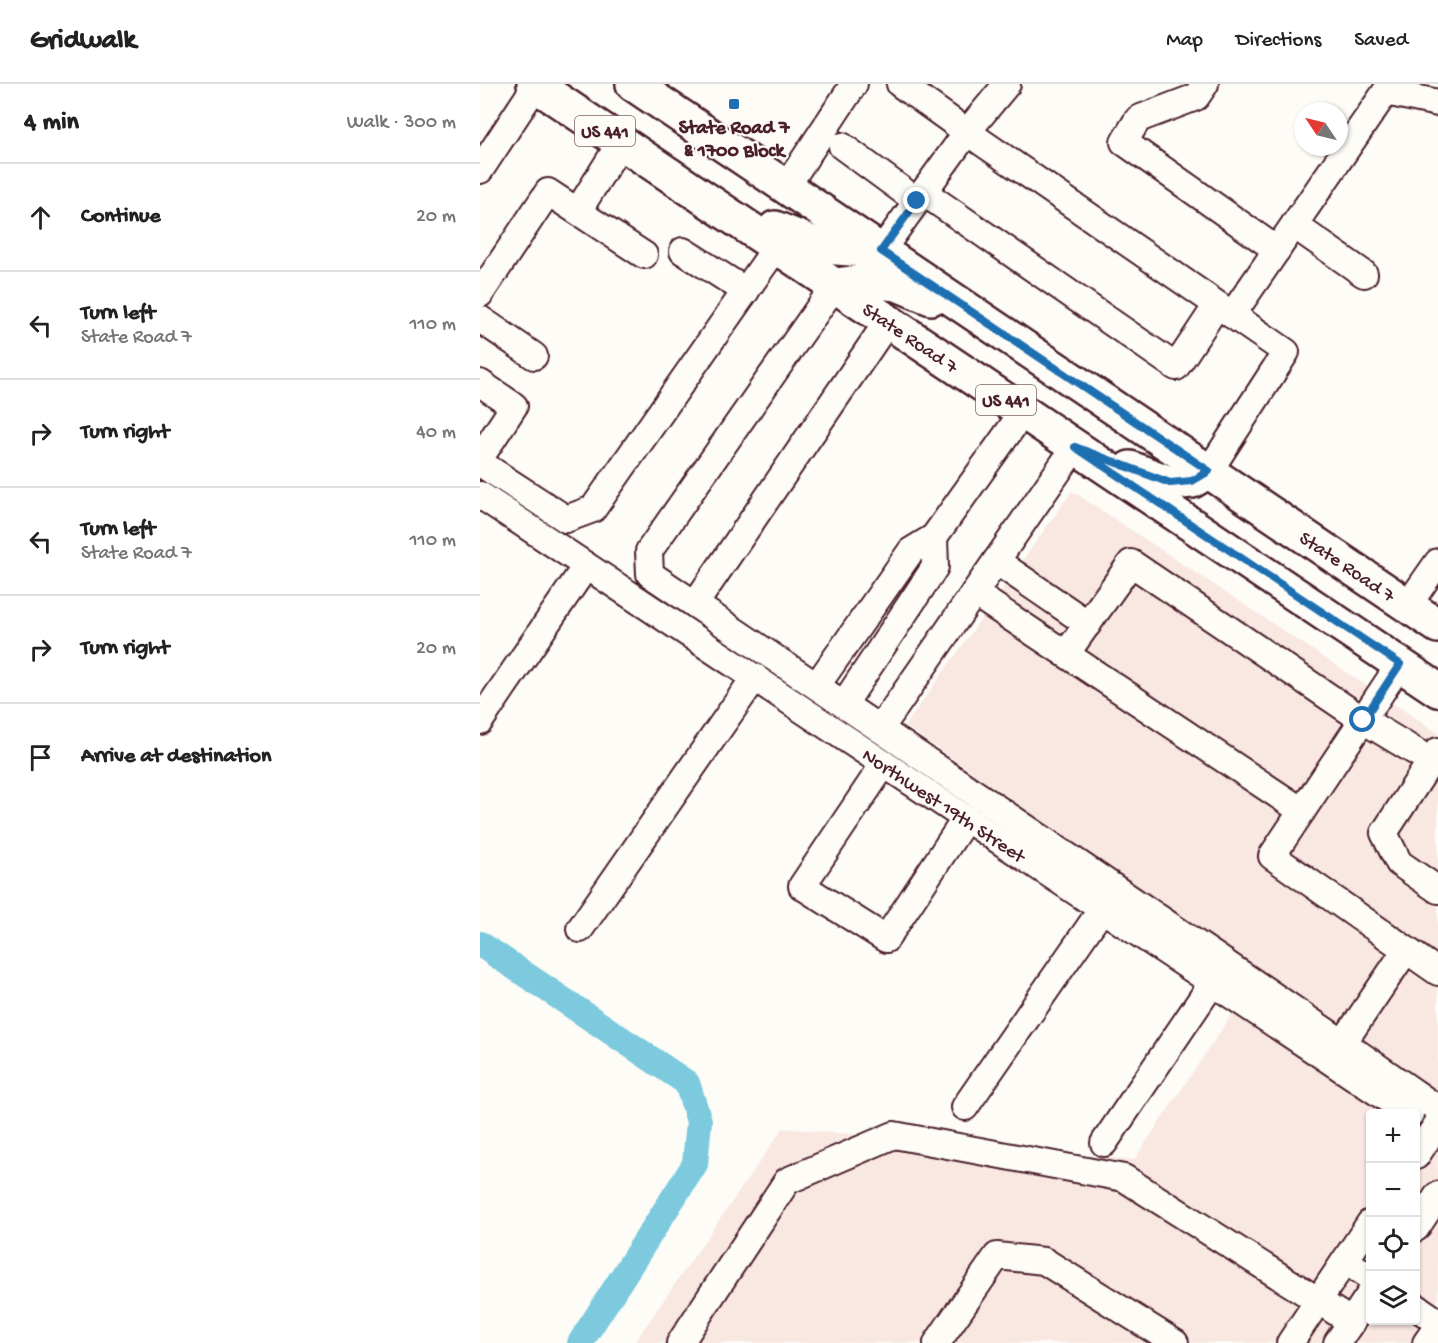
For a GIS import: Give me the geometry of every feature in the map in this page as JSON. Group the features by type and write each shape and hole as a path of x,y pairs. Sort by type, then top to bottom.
{"main road":[{"name":"State Road 7","path":"535,84 1438,690"},
{"name":"State Road 7","path":"633,84 1438,626"},
{"path":"715,204 822,247 881,251"},
{"path":"835,285 867,281 897,285 980,317"},
{"path":"1075,447 1170,483 1192,481 1209,471"}],"street":[{"path":"480,170 535,84"},
{"path":"786,187 854,84"},
{"path":"900,84 1286,352 1209,471"},
{"path":"881,251 967,132 1006,84"},
{"path":"1205,84 1196,97 1138,119 1124,142 1277,250"},
{"path":"842,146 1176,367 1277,250 1389,88 1438,104"},
{"path":"578,211 621,142"},
{"path":"480,294 548,192 644,255"},
{"path":"1294,225 1364,274"},
{"path":"480,463 566,519 593,509 777,246"},
{"path":"683,251 746,291"},
{"path":"835,285 649,551 650,574 1343,1043 1433,1122 1420,1148"},
{"path":"480,319 534,356"},
{"path":"695,604 888,321"},
{"path":"480,383 513,406 480,458"},
{"path":"817,686 911,551 934,537 1023,412"},
{"path":"880,729 1075,447"},
{"name":"Northwest 19th Street","path":"480,495 1404,1109"},
{"path":"844,704 935,567 934,537"},
{"path":"996,561 1088,624"},
{"path":"1408,605 1438,562"},
{"path":"1066,654 1131,563 1363,720 1436,759 1384,833 1399,863 1438,890"},
{"path":"480,721 586,566"},
{"path":"974,593 1302,811"},
{"path":"1400,664 1272,856 1438,972"},
{"path":"580,929 754,678"},
{"path":"884,764 802,886 886,939 966,818"},
{"path":"965,1107 1102,909"},
{"path":"1343,1043 1406,950"},
{"path":"1104,1143 1213,982"},
{"path":"680,1343 788,1181 894,1135 1124,1178 1352,1322"},
{"path":"1420,1222 1438,1195"},
{"path":"1290,1343 1366,1230"},
{"path":"937,1343 997,1256 1044,1261 1175,1343"},
{"path":"1345,1261 1366,1274"},
{"path":"1337,1343 1366,1301"},
{"path":"1420,1310 1438,1324 1426,1343"}],"shaded area":[{"path":"1072,491 1438,733 1438,1343 634,1343 783,1128 1134,1160 1261,971 905,726"}],"waterway":[{"path":"480,944 687,1083 699,1121 695,1164 580,1343"}],"place":[{"name":"State Road 7 & 1700 Block","path":"734,104"}],"route":[{"path":"917,201 881,251 1209,471 1192,481 1170,483 1075,447 1400,664 1363,720"}]}
